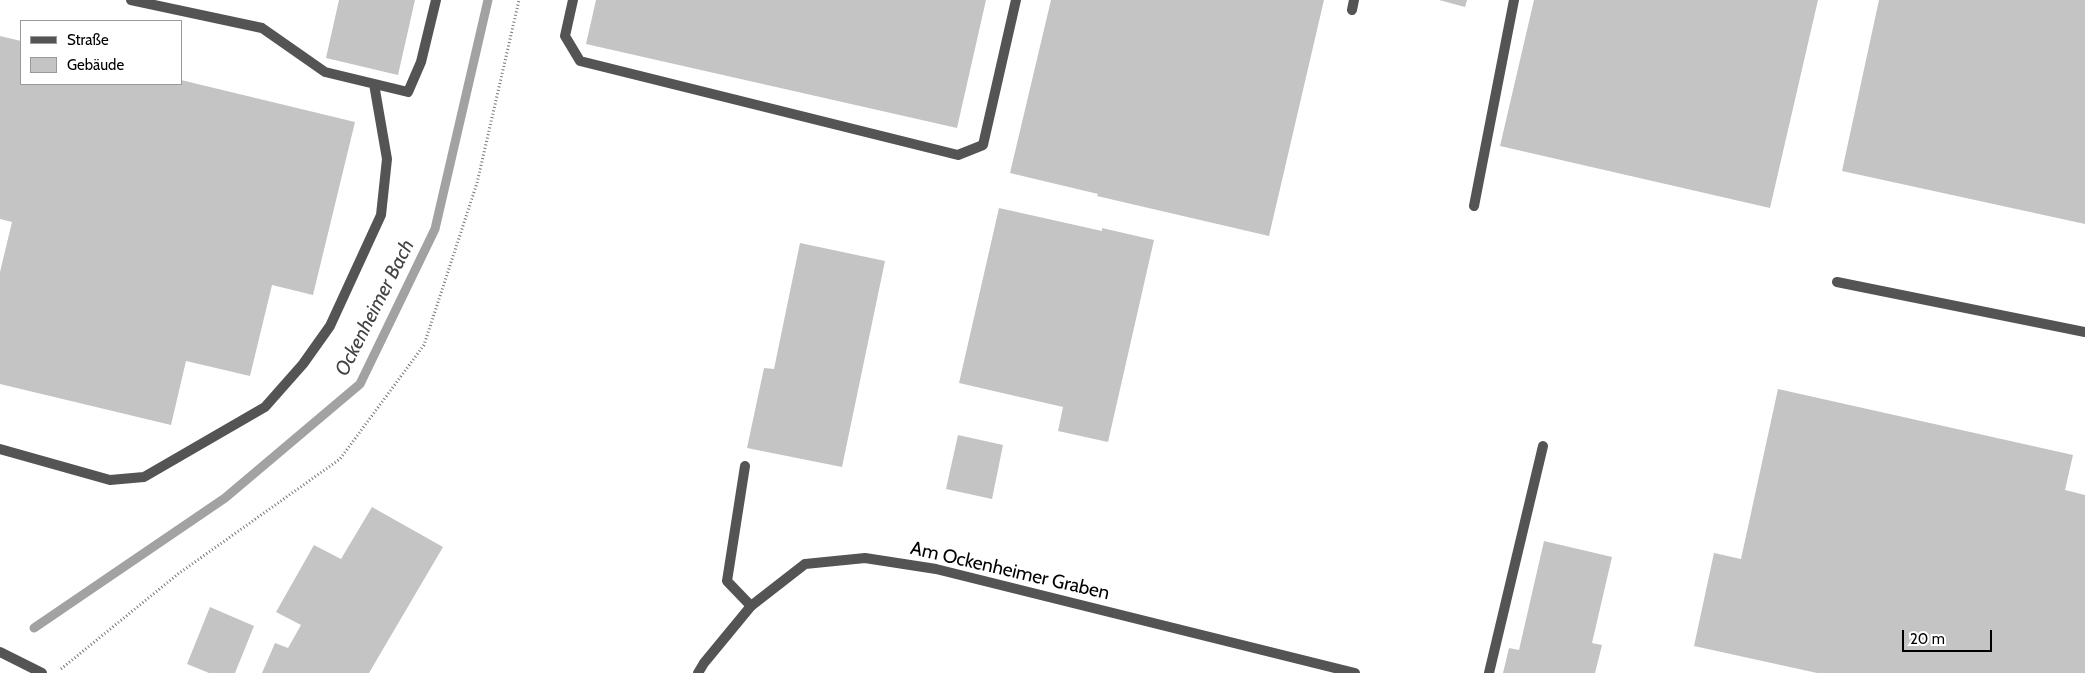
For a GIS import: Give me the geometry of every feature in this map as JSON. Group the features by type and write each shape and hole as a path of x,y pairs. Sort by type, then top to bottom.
{"street":[{"path":"131,0 262,28 325,72 408,92 421,62 436,0"},
{"path":"574,0 565,36 580,61 958,156 983,145 1016,0"},
{"path":"1474,206 1514,0"},
{"path":"0,449 110,480 144,477 265,407 303,364 330,326 380,215 387,159 374,84"},
{"path":"1837,282 2085,332"},
{"path":"1489,673 1543,446"},
{"path":"745,466 728,581 751,606"},
{"name":"Am Ockenheimer Graben","path":"698,673 751,606 805,564 865,558 936,569 1355,673"},
{"path":"0,652 42,673"}],"path":[{"path":"57,673 178,574 340,459 424,345 477,183 519,0"}],"building":[{"path":"339,0 415,0 398,75 326,58"},
{"path":"596,0 986,0 957,128 586,44"},
{"path":"1051,0 1324,0 1269,236 1097,196 1098,194 1010,173"},
{"path":"1439,0 1467,0 1465,7"},
{"path":"1534,0 1818,0 1770,208 1500,146"},
{"path":"1879,0 2085,0 2085,224 1842,171"},
{"path":"0,36 20,41 20,85 182,85 182,80 355,122 313,295 272,285 250,376 186,361 171,425 0,384 0,272 12,222 0,219"},
{"path":"999,208 1102,231 1102,228 1154,240 1108,442 1058,431 1063,407 959,383"},
{"path":"800,243 885,261 842,467 747,448 764,368 774,369"},
{"path":"1778,389 2073,455 2065,490 2085,495 2085,673 1817,673 1694,646 1714,553 1741,559"},
{"path":"958,435 1003,445 992,499 946,489"},
{"path":"372,507 443,547 369,673 262,673 275,643 288,648 301,625 276,612 314,545 341,559"},
{"path":"1544,541 1612,557 1592,643 1602,645 1595,673 1503,673 1509,648 1519,650"},
{"path":"210,607 254,626 235,673 209,673 187,664"}],"waterway":[{"name":"Ockenheimer Bach","path":"34,628 225,498 360,384 435,229 488,0"}]}
